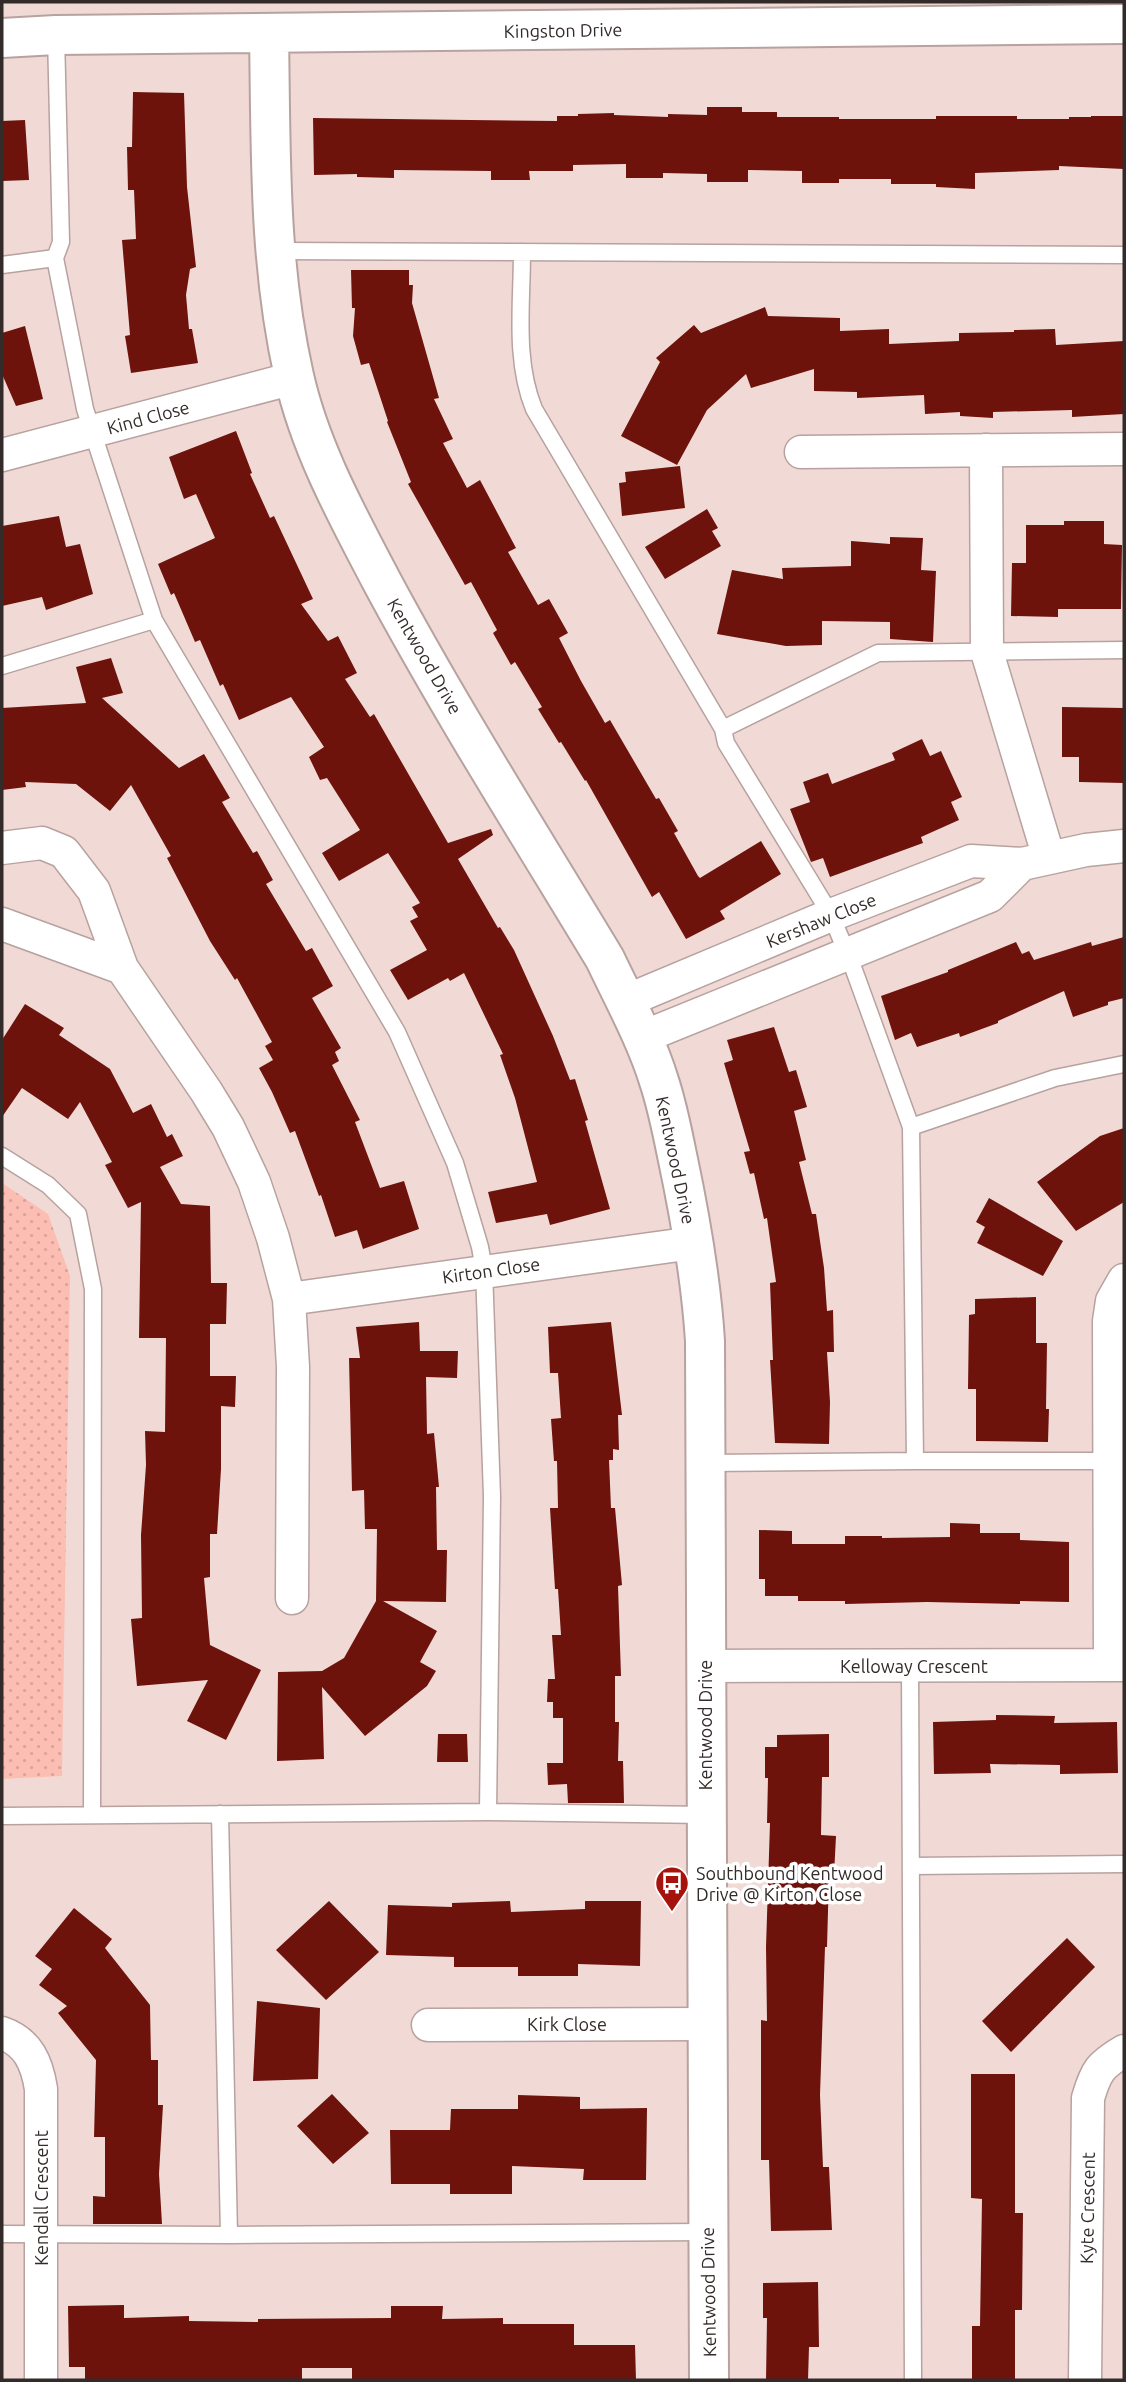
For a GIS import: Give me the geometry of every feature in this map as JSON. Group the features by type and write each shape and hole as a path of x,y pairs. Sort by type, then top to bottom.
{"street":[{"name":"Kingston Drive","path":"2,38 56,35 1124,24"},
{"name":"Kentwood Drive","path":"270,33 274,251 294,378 320,457 409,632 605,959 626,1000 660,1082 684,1188 701,1292 705,1341 704,1666 709,2380"},
{"name":"Kind Close","path":"2,455 294,378"},
{"path":"801,452 1124,449"},
{"path":"643,1037 990,896 1035,861 987,652 986,450"},
{"path":"2,848 43,843 64,852 94,891 122,968 178,1048 228,1127 254,1182 289,1299 293,1367 292,1598"},
{"name":"Kershaw Close","path":"626,1000 831,915 971,861 1035,861 1086,850 1124,846"},
{"path":"2,924 122,968"},
{"name":"Kirton Close","path":"289,1299 694,1243"},
{"path":"1117,1665 1117,1461 1109,1321 1112,1301 1124,1280"},
{"name":"Kelloway Crescent","path":"704,1666 1117,1665"},
{"name":"Kirk Close","path":"428,2025 706,2024"},
{"name":"Kendall Crescent","path":"2,2033 14,2037 26,2048 37,2067 41,2089 41,2380"},
{"name":"Kyte Crescent","path":"1085,2380 1088,2098 1095,2074 1105,2062 1124,2051"}],"lane":[{"path":"56,35 61,242 55,258 91,432 154,620 397,1032 455,1163 480,1247 484,1270 492,1496 488,1812"},
{"path":"274,251 1124,255"},
{"path":"522,252 522,360 524,386 534,409 723,729 726,743 831,915 848,954 911,1127 915,1461"},
{"path":"2,265 55,258"},
{"path":"2,666 154,620"},
{"path":"723,729 878,653 1124,650"},
{"path":"911,1127 1055,1078 1124,1064"},
{"path":"2,1156 48,1185 78,1214 93,1289 92,1815"},
{"path":"705,1463 1117,1461"},
{"path":"910,1666 913,2380"},
{"path":"2,1816 488,1812 706,1815"},
{"path":"220,1814 229,2235"},
{"path":"911,1866 1124,1864"},
{"path":"2,2234 707,2232"}],"shaded area":[{"path":"2,1183 48,1214 70,1276 62,1776 2,1779"}],"building":[{"path":"133,92 184,93 187,187 196,267 190,269 186,295 189,329 192,329 198,363 131,373 125,336 130,335 122,240 136,239 134,190 128,190 127,147 132,147"},
{"path":"707,107 742,107 742,112 777,112 777,117 839,119 1017,116 1017,119 1069,119 1124,116 1124,169 1059,166 1059,170 975,173 975,189 936,187 936,184 891,184 891,179 839,179 839,183 802,183 802,171 748,170 748,182 707,182 707,174 663,173 663,178 626,178 626,164 573,165 573,171 529,171 530,180 491,180 491,171 394,170 394,178 357,177 357,174 314,175 313,118 557,121 557,116 578,114 614,113 668,117 668,114 707,115"},
{"path":"25,120 29,180 2,181 2,121"},
{"path":"351,270 409,270 409,285 413,285 412,303 439,398 434,399 453,439 443,443 467,488 480,480 516,548 508,552 538,605 549,599 568,633 559,638 581,681 605,723 610,720 656,799 659,798 678,831 674,833 698,876 700,878 761,841 781,874 720,911 725,919 686,939 659,892 652,897 586,780 538,709 542,707 515,662 511,665 493,633 497,630 471,582 465,585 408,484 411,482 387,422 369,363 361,365 353,336 355,308 352,308"},
{"path":"765,307 768,316 840,318 840,331 889,329 889,344 959,341 959,333 1055,329 1056,345 1124,341 1124,414 1072,417 1072,410 993,412 993,418 960,416 960,412 925,414 924,395 857,398 857,392 814,391 814,369 751,388 746,374 707,410 677,465 621,436 660,362 656,358 694,325 701,333"},
{"path":"25,326 43,399 16,406 2,374 2,333"},
{"path":"236,431 252,473 250,474 270,518 274,516 313,599 301,604 328,641 338,636 357,673 345,679 370,717 374,714 448,843 491,829 493,835 458,859 514,950 570,1080 575,1079 610,1209 550,1225 547,1214 496,1223 488,1192 537,1182 515,1098 500,1055 503,1054 464,973 450,981 448,978 408,1000 390,970 427,950 410,921 418,917 412,907 420,903 388,853 339,881 322,853 360,830 327,778 320,780 309,757 324,747 291,697 239,720 223,684 220,686 200,640 195,642 174,593 171,595 158,564 215,538 196,494 184,499 169,457"},
{"path":"680,466 685,508 622,516 619,483 626,482 625,472"},
{"path":"707,509 718,528 712,531 721,546 665,579 645,547"},
{"path":"59,516 66,547 80,544 93,594 46,610 42,597 2,606 2,526"},
{"path":"1064,521 1104,521 1104,544 1122,545 1121,609 1058,609 1058,617 1011,616 1012,563 1026,563 1026,525 1064,525"},
{"path":"890,537 923,538 921,570 936,571 933,642 890,639 890,622 822,621 822,645 786,646 717,634 732,570 783,579 782,568 851,566 851,541 890,544"},
{"path":"111,658 123,693 102,698 179,768 204,754 230,798 222,802 253,853 257,851 273,880 266,884 306,951 312,948 333,986 312,998 341,1048 335,1052 339,1061 332,1065 360,1120 355,1122 380,1188 404,1181 419,1229 363,1249 357,1230 335,1237 295,1131 290,1133 259,1068 273,1060 265,1046 272,1042 237,978 235,980 210,941 167,858 171,856 131,785 110,811 76,784 25,782 26,787 2,790 2,708 86,703 76,667"},
{"path":"1062,707 1124,708 1124,783 1079,782 1079,757 1062,757"},
{"path":"922,739 930,756 941,751 962,797 951,802 959,820 921,837 923,843 830,877 823,858 811,862 790,809 810,802 803,782 828,773 832,784 895,760 892,753"},
{"path":"1124,937 1124,998 1073,1017 1064,991 998,1023 960,1037 959,1033 917,1047 911,1033 895,1040 881,996 948,972 1016,942 1022,954 1029,951 1034,960 1091,942 1092,946"},
{"path":"25,1004 64,1028 59,1035 110,1069 133,1113 151,1104 167,1137 172,1134 183,1156 160,1167 181,1204 210,1206 211,1283 227,1283 226,1324 210,1324 210,1376 236,1376 235,1407 221,1406 217,1534 210,1534 210,1577 204,1578 210,1645 261,1670 226,1740 187,1721 208,1680 137,1686 131,1619 142,1618 141,1535 146,1465 145,1431 165,1432 166,1338 139,1338 141,1202 128,1208 105,1165 112,1162 80,1102 68,1119 22,1088 2,1117 2,1040"},
{"path":"774,1027 789,1072 796,1070 807,1107 794,1111 806,1160 799,1162 812,1214 816,1214 827,1311 833,1310 834,1352 827,1352 829,1444 775,1443 770,1360 773,1360 770,1283 776,1282 767,1218 764,1219 754,1173 750,1174 744,1152 750,1151 724,1063 733,1060 727,1040"},
{"path":"1124,1128 1124,1202 1076,1231 1037,1182 1100,1136"},
{"path":"989,1198 1063,1241 1043,1276 977,1243 985,1227 976,1222"},
{"path":"1036,1297 1036,1343 1047,1343 1048,1442 976,1441 976,1389 968,1389 969,1315 975,1314 975,1299"},
{"path":"419,1322 420,1351 458,1351 457,1378 426,1377 427,1434 434,1433 439,1487 436,1487 437,1550 447,1550 446,1602 383,1601 437,1631 420,1662 436,1671 427,1686 365,1736 322,1687 324,1759 277,1761 278,1672 322,1671 344,1658 376,1601 377,1529 365,1529 364,1490 352,1491 349,1358 360,1358 356,1327"},
{"path":"611,1322 622,1415 618,1415 619,1450 613,1449 613,1460 609,1460 611,1508 615,1508 622,1585 618,1586 621,1676 615,1676 615,1722 619,1722 618,1761 623,1761 624,1803 568,1803 567,1784 548,1785 547,1763 563,1763 563,1718 553,1718 553,1702 547,1702 548,1679 555,1679 552,1635 561,1635 550,1508 558,1508 557,1461 554,1461 551,1419 561,1418 558,1373 550,1373 548,1327"},
{"path":"950,1523 980,1524 980,1533 1020,1533 1020,1540 1069,1542 1069,1602 845,1604 845,1601 798,1601 798,1596 765,1596 765,1579 759,1579 759,1530 792,1531 792,1544 845,1544 845,1536 950,1537"},
{"path":"996,1715 1055,1716 1054,1723 1117,1722 1118,1773 1060,1774 1060,1765 990,1764 991,1773 934,1774 933,1722 996,1720"},
{"path":"438,1734 467,1734 468,1762 437,1762"},
{"path":"829,1734 829,1777 822,1777 821,1835 836,1836 834,1875 829,1875 820,2095 823,2167 829,2167 832,2230 771,2231 769,2160 761,2160 761,2020 767,2021 766,1947 770,1823 767,1823 768,1778 765,1778 765,1747 777,1747 777,1735"},
{"path":"329,1901 379,1952 326,2000 276,1950"},
{"path":"510,1901 511,1912 585,1909 585,1901 641,1901 640,1966 578,1964 578,1976 518,1976 518,1967 454,1967 454,1957 386,1955 388,1905 452,1907 452,1903"},
{"path":"74,1908 112,1939 105,1948 150,2005 151,2060 158,2060 158,2105 163,2105 159,2174 162,2224 93,2224 93,2196 105,2197 105,2137 94,2137 96,2060 58,2013 67,2006 39,1985 52,1969 35,1956"},
{"path":"1067,1938 1095,1967 1011,2052 982,2021"},
{"path":"257,2001 320,2008 318,2079 253,2081"},
{"path":"971,2074 1015,2074 1015,2213 1023,2213 1022,2310 1015,2310 1015,2380 972,2380 972,2326 980,2326 982,2199 971,2198"},
{"path":"332,2094 369,2133 333,2164 297,2126"},
{"path":"518,2095 580,2097 580,2109 647,2108 646,2180 583,2180 584,2169 512,2166 512,2194 450,2194 450,2184 391,2184 390,2130 450,2130 451,2109 518,2109"},
{"path":"818,2282 819,2347 809,2347 808,2380 766,2380 767,2318 763,2318 763,2283"},
{"path":"124,2305 124,2318 189,2316 189,2321 391,2318 391,2306 443,2306 442,2319 503,2318 503,2324 574,2324 574,2345 635,2345 636,2380 352,2380 352,2368 302,2368 302,2380 85,2380 85,2367 69,2367 68,2306"}],"place":[{"name":"Southbound Kentwood Drive @ Kirton Close","path":"672,1913"}]}
